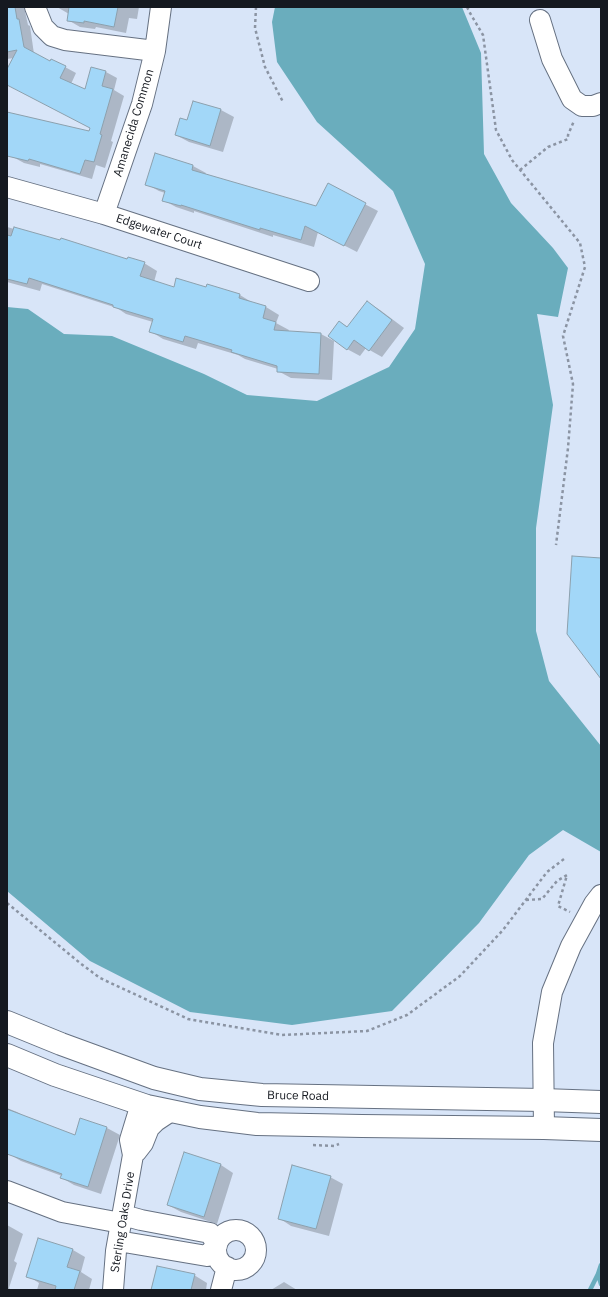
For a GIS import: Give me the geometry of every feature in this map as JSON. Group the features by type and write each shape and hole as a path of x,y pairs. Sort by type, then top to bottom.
{"main road":[{"name":"Bruce Road","path":"7,1022 61,1044 154,1078 200,1089 262,1095 601,1102"},
{"path":"7,1055 55,1075 141,1104 200,1117 257,1124 601,1130"},
{"path":"141,1104 147,1095 160,1092 198,1100 237,1105 249,1104 258,1100 262,1095"}],"street":[{"path":"36,7 43,27 52,36 66,40 155,50"},
{"name":"Amanecida Common","path":"104,214 142,104 155,50 161,7"},
{"path":"540,20 552,59 572,99 582,106 593,106 601,103"},
{"name":"Edgewater Court","path":"7,187 104,214 309,281"},
{"path":"544,1128 543,1043 552,992 571,946 594,904 601,896"},
{"name":"Sterling Oaks Drive","path":"113,1290 116,1251 133,1155 130,1140 141,1104"},
{"name":"Sterling Oaks Drive","path":"133,1155 143,1143 149,1128 156,1121 171,1111"},
{"path":"7,1191 62,1212 121,1226 207,1256 217,1245 224,1234 236,1230 243,1231 253,1239 256,1251 251,1263 246,1267 233,1269 227,1267 218,1258 217,1245 210,1233 141,1220 121,1226"},
{"path":"221,1290 227,1267"}],"path":[{"path":"256,7 255,28 265,67 283,102"},
{"path":"467,7 483,35 496,130 512,160 580,243 585,267 563,336 573,384 568,448 556,544"},
{"path":"520,170 548,147 568,139 568,135"},
{"path":"7,903 100,978 188,1019 282,1035 367,1031 407,1015 460,976 503,930 547,872 564,858"},
{"path":"525,900 542,899 556,881 568,875 558,906 573,914"}],"water":[{"path":"275,7 462,7 481,53 484,154 511,203 553,248 568,268 558,317 537,314 553,405 536,528 536,631 549,681 601,746 601,852 563,830 529,855 479,923 392,1011 292,1025 190,1012 90,961 7,891 7,307 28,309 64,334 112,336 204,374 247,395 317,401 389,367 415,329 425,264 393,191 317,122 277,62 272,22"}],"building":[{"path":"7,7 15,7 17,19 19,19 24,47 50,61 51,59 66,66 60,78 85,89 91,67 106,71 102,86 113,89 100,134 102,135 94,162 85,160 80,174 29,159 28,161 7,156 7,112 89,131 90,128 7,85 7,69 17,50 7,52"},
{"path":"69,7 118,7 114,27 84,21 84,23 67,21"},
{"path":"193,101 221,109 210,146 175,135 180,118 187,120"},
{"path":"155,153 193,165 192,170 316,206 328,183 366,203 344,246 305,226 301,240 260,228 260,230 181,205 162,201 165,191 145,185"},
{"path":"14,227 60,240 61,238 127,259 128,257 145,262 140,276 174,287 176,278 206,287 207,284 240,294 239,298 266,306 263,318 276,322 274,330 321,333 319,374 277,372 277,366 231,352 232,350 185,336 183,342 149,332 153,319 113,307 113,305 29,278 27,284 7,279 7,235 11,236"},
{"path":"367,301 392,320 369,351 354,340 347,350 328,336 339,321 347,327"},
{"path":"572,556 601,558 601,679 567,634"},
{"path":"7,1109 75,1135 80,1118 107,1127 88,1187 60,1178 62,1174 7,1154"},
{"path":"184,1152 221,1164 204,1217 167,1205"},
{"path":"292,1165 331,1176 316,1229 278,1219"},
{"path":"38,1238 73,1249 67,1267 80,1271 74,1290 55,1290 56,1286 26,1277"},
{"path":"157,1266 195,1274 191,1290 151,1290"}],"waterway":[{"path":"601,1265 598,1274 601,1284"},
{"path":"590,1290 598,1274"}]}
